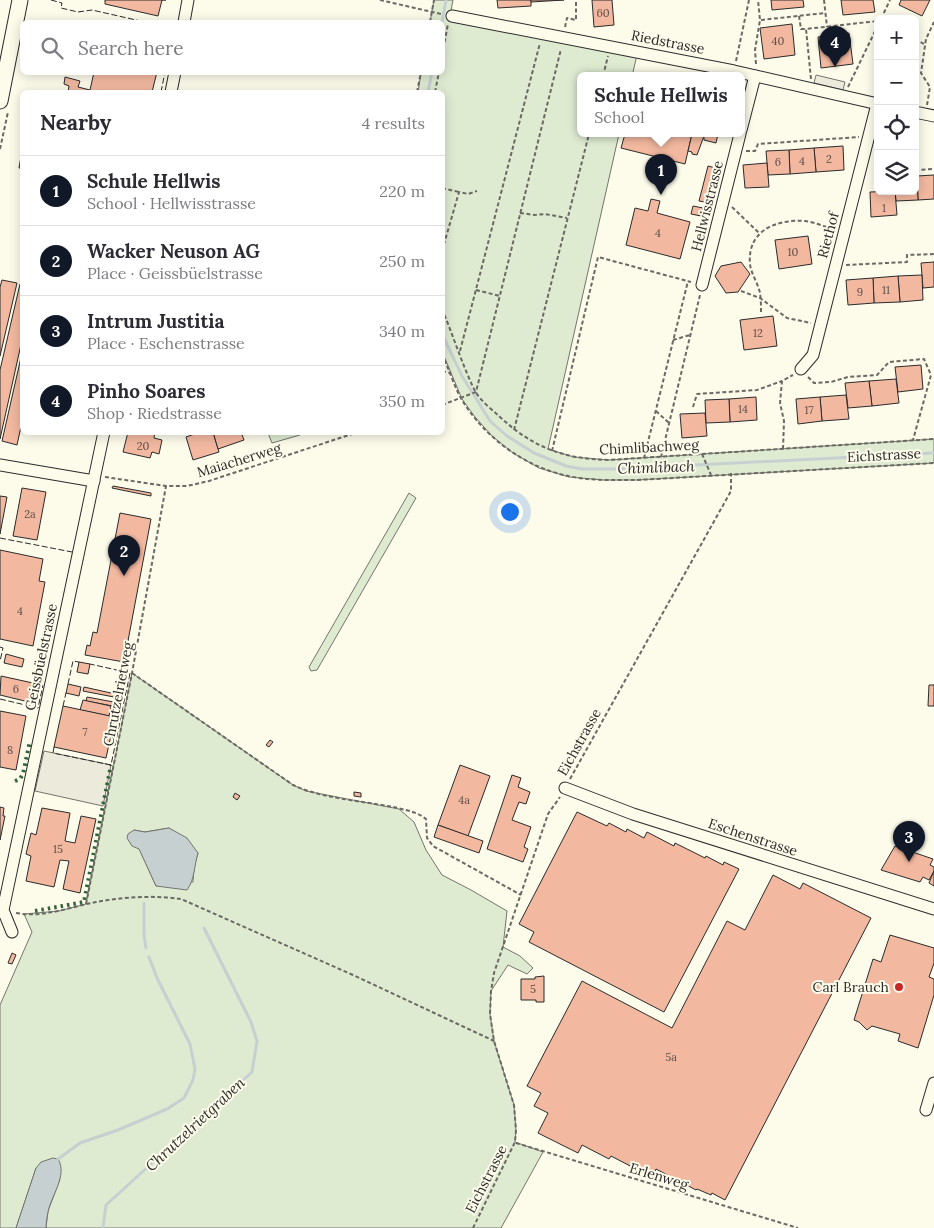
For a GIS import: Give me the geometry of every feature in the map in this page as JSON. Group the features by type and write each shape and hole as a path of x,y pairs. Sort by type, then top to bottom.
{"main road":[{"path":"0,101 20,0"}],"street":[{"path":"184,20 188,0"},
{"name":"Riedstrasse","path":"451,16 738,72"},
{"name":"Riedstrasse","path":"745,74 874,103"},
{"path":"171,90 174,75"},
{"path":"745,116 756,76"},
{"name":"Riethof","path":"802,370 813,355 878,105"},
{"name":"Hellwisstrasse","path":"702,285 739,137"},
{"name":"Geissbüelstrasse","path":"3,910 103,435"},
{"path":"0,465 94,481"},
{"name":"Eschenstrasse","path":"565,788 633,814 934,909"},
{"path":"3,910 12,932"},
{"path":"926,1110 934,1083"}],"path":[{"path":"380,0 438,13"},
{"path":"430,20 434,0"},
{"path":"445,404 474,393 564,38 567,18 576,20 576,0"},
{"path":"734,71 749,0"},
{"path":"756,76 754,50 760,20 758,0"},
{"path":"824,0 827,26"},
{"path":"883,15 890,0"},
{"path":"760,20 825,13"},
{"path":"445,42 451,16"},
{"path":"799,16 801,29 874,23"},
{"path":"925,114 930,87 921,73 926,39 934,22"},
{"path":"806,29 812,88"},
{"path":"844,96 874,32"},
{"path":"460,353 542,34"},
{"path":"919,41 925,44"},
{"path":"604,72 611,47"},
{"path":"417,90 420,75"},
{"path":"435,90 438,75"},
{"path":"514,430 588,137"},
{"path":"736,152 755,151 758,144 868,139"},
{"path":"919,170 934,169"},
{"path":"445,189 468,194 477,191"},
{"path":"445,241 459,192"},
{"path":"724,200 759,233"},
{"path":"520,213 545,214 568,218"},
{"path":"762,312 760,292 751,270 750,262 750,250 759,233 775,224 806,222 844,232"},
{"path":"836,263 850,266 907,262 907,255 934,254"},
{"path":"552,451 598,257 702,285 661,457"},
{"path":"644,458 688,281"},
{"path":"476,290 500,296"},
{"path":"741,291 760,298 787,318 820,325"},
{"name":"Chimlibachweg","path":"445,316 474,393 514,430 552,451 574,458 591,460 644,458 934,439"},
{"path":"673,340 690,335"},
{"path":"693,407 697,394 757,390 782,381 802,370 814,384 832,382 848,377 878,375 890,362 924,359 933,375 913,440"},
{"path":"445,361 463,398 475,417 492,436 513,453 539,468 569,477 603,480 731,473"},
{"path":"445,373 451,374"},
{"path":"782,381 780,403 784,421 783,449"},
{"path":"656,411 669,423"},
{"name":"Maiacherweg","path":"94,481 103,477 166,486 187,486 209,481 349,435"},
{"path":"702,454 710,475"},
{"name":"Eichstrasse","path":"473,1228 515,1142 516,1123 514,1105 494,1041 490,1002 494,973 520,895 548,814 565,788 731,491 731,473 934,462"},
{"name":"Chrutzelrietweg","path":"86,904 132,673 166,486"},
{"path":"132,673 293,786 306,791 418,813 426,819 427,838 433,846 520,895"},
{"path":"3,910 34,915 59,912 86,904 120,899 170,897 181,899 353,975 494,1041"},
{"name":"Erlenweg","path":"515,1142 798,1228"}],"green space":[{"path":"434,0 453,0 450,16 638,51 633,72 577,72 577,137 618,137 548,449 574,457 609,460 934,439 934,463 637,480 603,480 569,477 539,468 513,453 492,436 462,399 445,359 445,90 418,90 421,75 445,75 445,20 430,20"},
{"path":"269,435 300,435 272,443"},
{"path":"409,493 416,498 317,670 311,671 309,667"},
{"path":"132,673 293,785 306,791 399,809 414,822 426,850 442,875 507,911 503,947 520,956 533,968 527,974 508,965 491,991 490,1014 494,1041 514,1105 515,1142 543,1152 501,1228 46,1228 48,1211 60,1179 36,1168 16,1228 0,1228 0,1005 32,932 24,914 59,911 86,904","holes":["169,828 198,853 194,867 193,882 156,886 139,848 134,830 145,832"]}],"shaded area":[{"path":"816,75 845,82 843,90 814,83"},
{"path":"44,751 111,765 103,806 35,791"},
{"path":"169,828 187,838 198,853 193,877 187,890 156,886 139,849 132,846 127,838 128,834 134,830 145,832"},
{"path":"53,1158 58,1159 61,1165 61,1172 48,1212 46,1228 16,1228 36,1168 41,1162"}],"building":[{"path":"105,0 162,0 158,16 105,4"},
{"path":"497,0 531,0 531,6 498,8"},
{"path":"531,0 564,0 531,2"},
{"path":"592,0 612,0 614,25 594,27"},
{"path":"771,0 803,0 804,7 772,10"},
{"path":"841,0 873,0 875,12 843,15"},
{"path":"901,0 930,0 922,16 899,5"},
{"path":"792,24 795,55 764,59 760,28"},
{"path":"849,33 853,64 821,68 818,37"},
{"path":"93,75 156,75 152,90 90,90"},
{"path":"65,77 80,81 78,87 90,90 68,90 69,86 64,84"},
{"path":"624,137 691,137 685,164 621,148"},
{"path":"691,137 704,137 697,155 688,151"},
{"path":"704,137 717,137 716,143 704,140"},
{"path":"843,146 844,170 816,172 814,148"},
{"path":"814,148 816,172 790,174 789,150"},
{"path":"789,150 790,174 768,175 766,151"},
{"path":"767,163 769,187 745,188 743,165"},
{"path":"708,166 719,169 711,203 699,201"},
{"path":"934,175 934,199 918,200 919,176"},
{"path":"870,192 874,192 874,195 895,195 897,215 871,217"},
{"path":"895,195 918,195 918,200 896,201"},
{"path":"651,199 660,201 657,213 690,222 680,259 626,245 635,208 648,211"},
{"path":"693,206 703,208 701,216 691,214"},
{"path":"808,236 812,264 779,269 775,240"},
{"path":"741,262 750,274 738,292 726,293 715,276 721,266"},
{"path":"934,262 934,287 923,288 921,263"},
{"path":"922,275 923,300 900,302 898,276"},
{"path":"898,276 900,302 874,303 873,278"},
{"path":"873,278 874,303 848,305 846,280"},
{"path":"2,280 17,283 0,356 0,287"},
{"path":"20,284 20,349 0,439 0,370"},
{"path":"773,316 777,346 744,350 740,320"},
{"path":"20,362 20,431 17,445 2,441"},
{"path":"921,365 923,389 898,392 895,367"},
{"path":"896,379 899,403 872,406 869,381"},
{"path":"869,381 872,406 848,408 845,383"},
{"path":"846,395 849,419 822,421 820,397"},
{"path":"756,397 757,420 730,422 729,399"},
{"path":"820,397 822,421 798,424 796,399"},
{"path":"729,399 730,422 706,423 705,400"},
{"path":"705,413 707,436 682,438 680,414"},
{"path":"127,435 154,435 154,438 162,440 159,454 152,452 150,458 123,452"},
{"path":"192,435 214,435 219,452 193,460 186,437"},
{"path":"214,435 242,435 244,440 218,449"},
{"path":"113,486 151,493 151,496 112,488"},
{"path":"22,488 46,492 37,540 13,536"},
{"path":"0,496 7,497 0,534"},
{"path":"120,513 151,519 124,662 85,655 87,645 90,646 93,632 97,633"},
{"path":"0,550 43,559 39,581 45,582 33,646 0,639"},
{"path":"6,654 24,659 22,667 4,663"},
{"path":"79,662 90,664 88,674 77,672"},
{"path":"1,676 33,683 29,702 0,695"},
{"path":"68,684 81,687 79,696 66,693"},
{"path":"929,685 934,685 934,706 928,706"},
{"path":"84,687 120,695 119,698 83,691"},
{"path":"87,697 119,703 118,707 86,701"},
{"path":"83,700 111,706 109,716 80,710"},
{"path":"63,706 115,717 106,758 54,747"},
{"path":"0,711 26,716 16,770 0,767"},
{"path":"270,740 273,742 269,747 266,745"},
{"path":"460,765 490,776 468,836 438,825"},
{"path":"512,775 521,778 518,787 530,792 526,804 519,802 512,820 531,827 524,847 528,849 523,862 487,849"},
{"path":"354,792 361,793 361,797 354,796"},
{"path":"235,793 240,796 237,800 233,797"},
{"path":"0,807 4,808 3,816 5,816 0,840"},
{"path":"42,808 70,813 65,841 75,843 81,816 96,819 80,893 63,889 69,861 60,860 54,887 26,881 31,856 26,854 31,833 36,835"},
{"path":"577,812 607,826 609,823 626,832 627,829 644,838 647,832 674,846 675,843 705,858 706,856 723,865 724,862 739,869 664,1012 529,942 534,932 519,924"},
{"path":"438,825 483,841 479,853 434,837"},
{"path":"895,846 933,859 930,865 934,867 934,871 929,880 923,877 920,882 881,870"},
{"path":"934,871 934,886 929,883"},
{"path":"773,875 800,889 803,883 871,918 725,1200 712,1193 711,1195 696,1190 656,1169 653,1175 639,1167 638,1170 611,1156 609,1159 582,1145 578,1153 538,1133 548,1113 534,1106 541,1093 527,1086 582,981 672,1028 727,921 745,930"},
{"name":"Carl Brauch","path":"890,935 934,948 934,963 929,977 934,979 934,995 918,1048 898,1041 900,1034 872,1026 867,1030 854,1020 873,959 881,962"},
{"path":"12,953 16,955 12,964 8,963"},
{"path":"544,976 544,1002 521,1000 521,979 535,979 535,977"}],"waterway":[{"name":"Chimlibach","path":"442,20 446,0"},
{"name":"Chimlibach","path":"428,90 431,75"},
{"name":"Chimlibach","path":"445,340 462,376 490,421 507,436 534,453 566,466 582,469 617,469 934,453"},
{"path":"144,903 146,948"},
{"name":"Chrutzelrietgraben","path":"103,1228 106,1205 252,1072 257,1041 251,1022 204,928"},
{"path":"58,1159 80,1143 118,1130 167,1109 184,1098 193,1080 195,1069 190,1044 157,978 149,957"}],"hedge":[{"path":"15,781 20,779 23,774 30,741"},
{"path":"35,911 84,902 111,765"}],"fence":[{"path":"51,0 62,3 61,8 78,12 92,10 136,20"},
{"path":"161,90 164,75"},
{"path":"0,538 72,552"},
{"path":"0,647 3,648 0,661"},
{"path":"68,684 73,661 79,662"},
{"path":"54,747 53,753 111,765 130,673 90,664"},
{"path":"0,699 38,708 43,685"},
{"path":"63,706 66,693"}],"place":[{"name":"Pinho Soares","path":"835,67"},
{"name":"Schule Hellwis","path":"661,195"},
{"name":"Wacker Neuson AG","path":"124,576"},
{"name":"Intrum Justitia","path":"909,862"},
{"name":"Carl Brauch","path":"899,987"}]}
